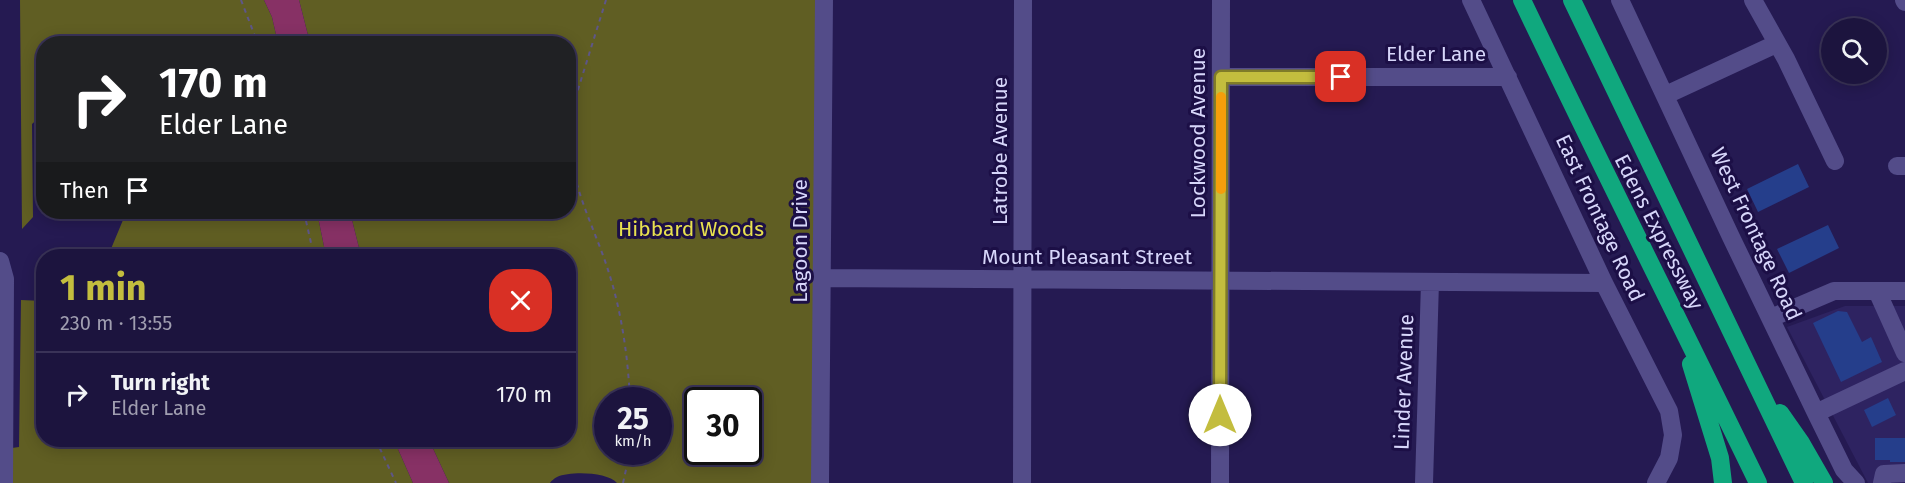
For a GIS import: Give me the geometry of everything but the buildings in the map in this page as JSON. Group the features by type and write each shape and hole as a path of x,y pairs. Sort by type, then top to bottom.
{"highway":[{"name":"Edens Expressway","path":"1522,0 1758,483"},
{"name":"Edens Expressway","path":"1572,0 1804,483"},
{"path":"1677,316 1720,458 1723,483"},
{"path":"1751,372 1801,443 1824,483"}],"street":[{"name":"Lagoon Drive","path":"820,483 824,0"},
{"name":"Latrobe Avenue","path":"1022,483 1023,0"},
{"name":"Lockwood Avenue","path":"1220,483 1221,0"},
{"name":"East Frontage Road","path":"1471,0 1604,283 1669,411 1673,435 1669,458 1656,483"},
{"name":"West Frontage Road","path":"1620,0 1816,413 1844,470 1856,483"},
{"path":"1753,0 1786,59 1835,161"},
{"path":"1666,95 1776,44"},
{"name":"Elder Lane","path":"1221,77 1508,77"},
{"path":"0,261 4,483"},
{"name":"Mount Pleasant Street","path":"822,278 1604,283"},
{"name":"Linder Avenue","path":"1424,483 1430,282"},
{"path":"1771,318 1834,291 1905,291"},
{"path":"1877,291 1905,353"},
{"path":"1816,413 1905,371"},
{"path":"1882,483 1884,474 1905,473"}],"path":[{"path":"241,0 255,36"},
{"path":"576,96 606,0"},
{"path":"576,181 610,275 620,315 628,387"},
{"path":"306,219 312,249"},
{"path":"379,447 396,483"},
{"path":"622,483 627,465"}],"shaded area":[{"path":"264,0 299,0 308,36 276,36 272,17"},
{"path":"318,219 352,219 359,249 325,249"},
{"path":"1845,306 1905,306 1905,483 1868,483 1787,327"},
{"path":"397,447 432,447 449,483 413,483"}],"green space":[{"path":"20,0 264,0 272,17 276,36 36,36 36,120 32,124 33,217 22,229"},
{"name":"Hibbard Woods","path":"299,0 817,0 814,483 617,483 605,477 580,473 557,477 550,483 449,483 432,447 576,447 576,249 359,249 352,219 576,219 576,36 308,36"},
{"path":"318,219 325,249 111,249 123,220"},
{"path":"21,300 36,301 36,447 397,447 413,483 11,483 12,448 19,447"}],"slow traffic":[{"path":"1221,97 1221,189"}],"route":[{"path":"1220,415 1221,77 1341,77"}]}
